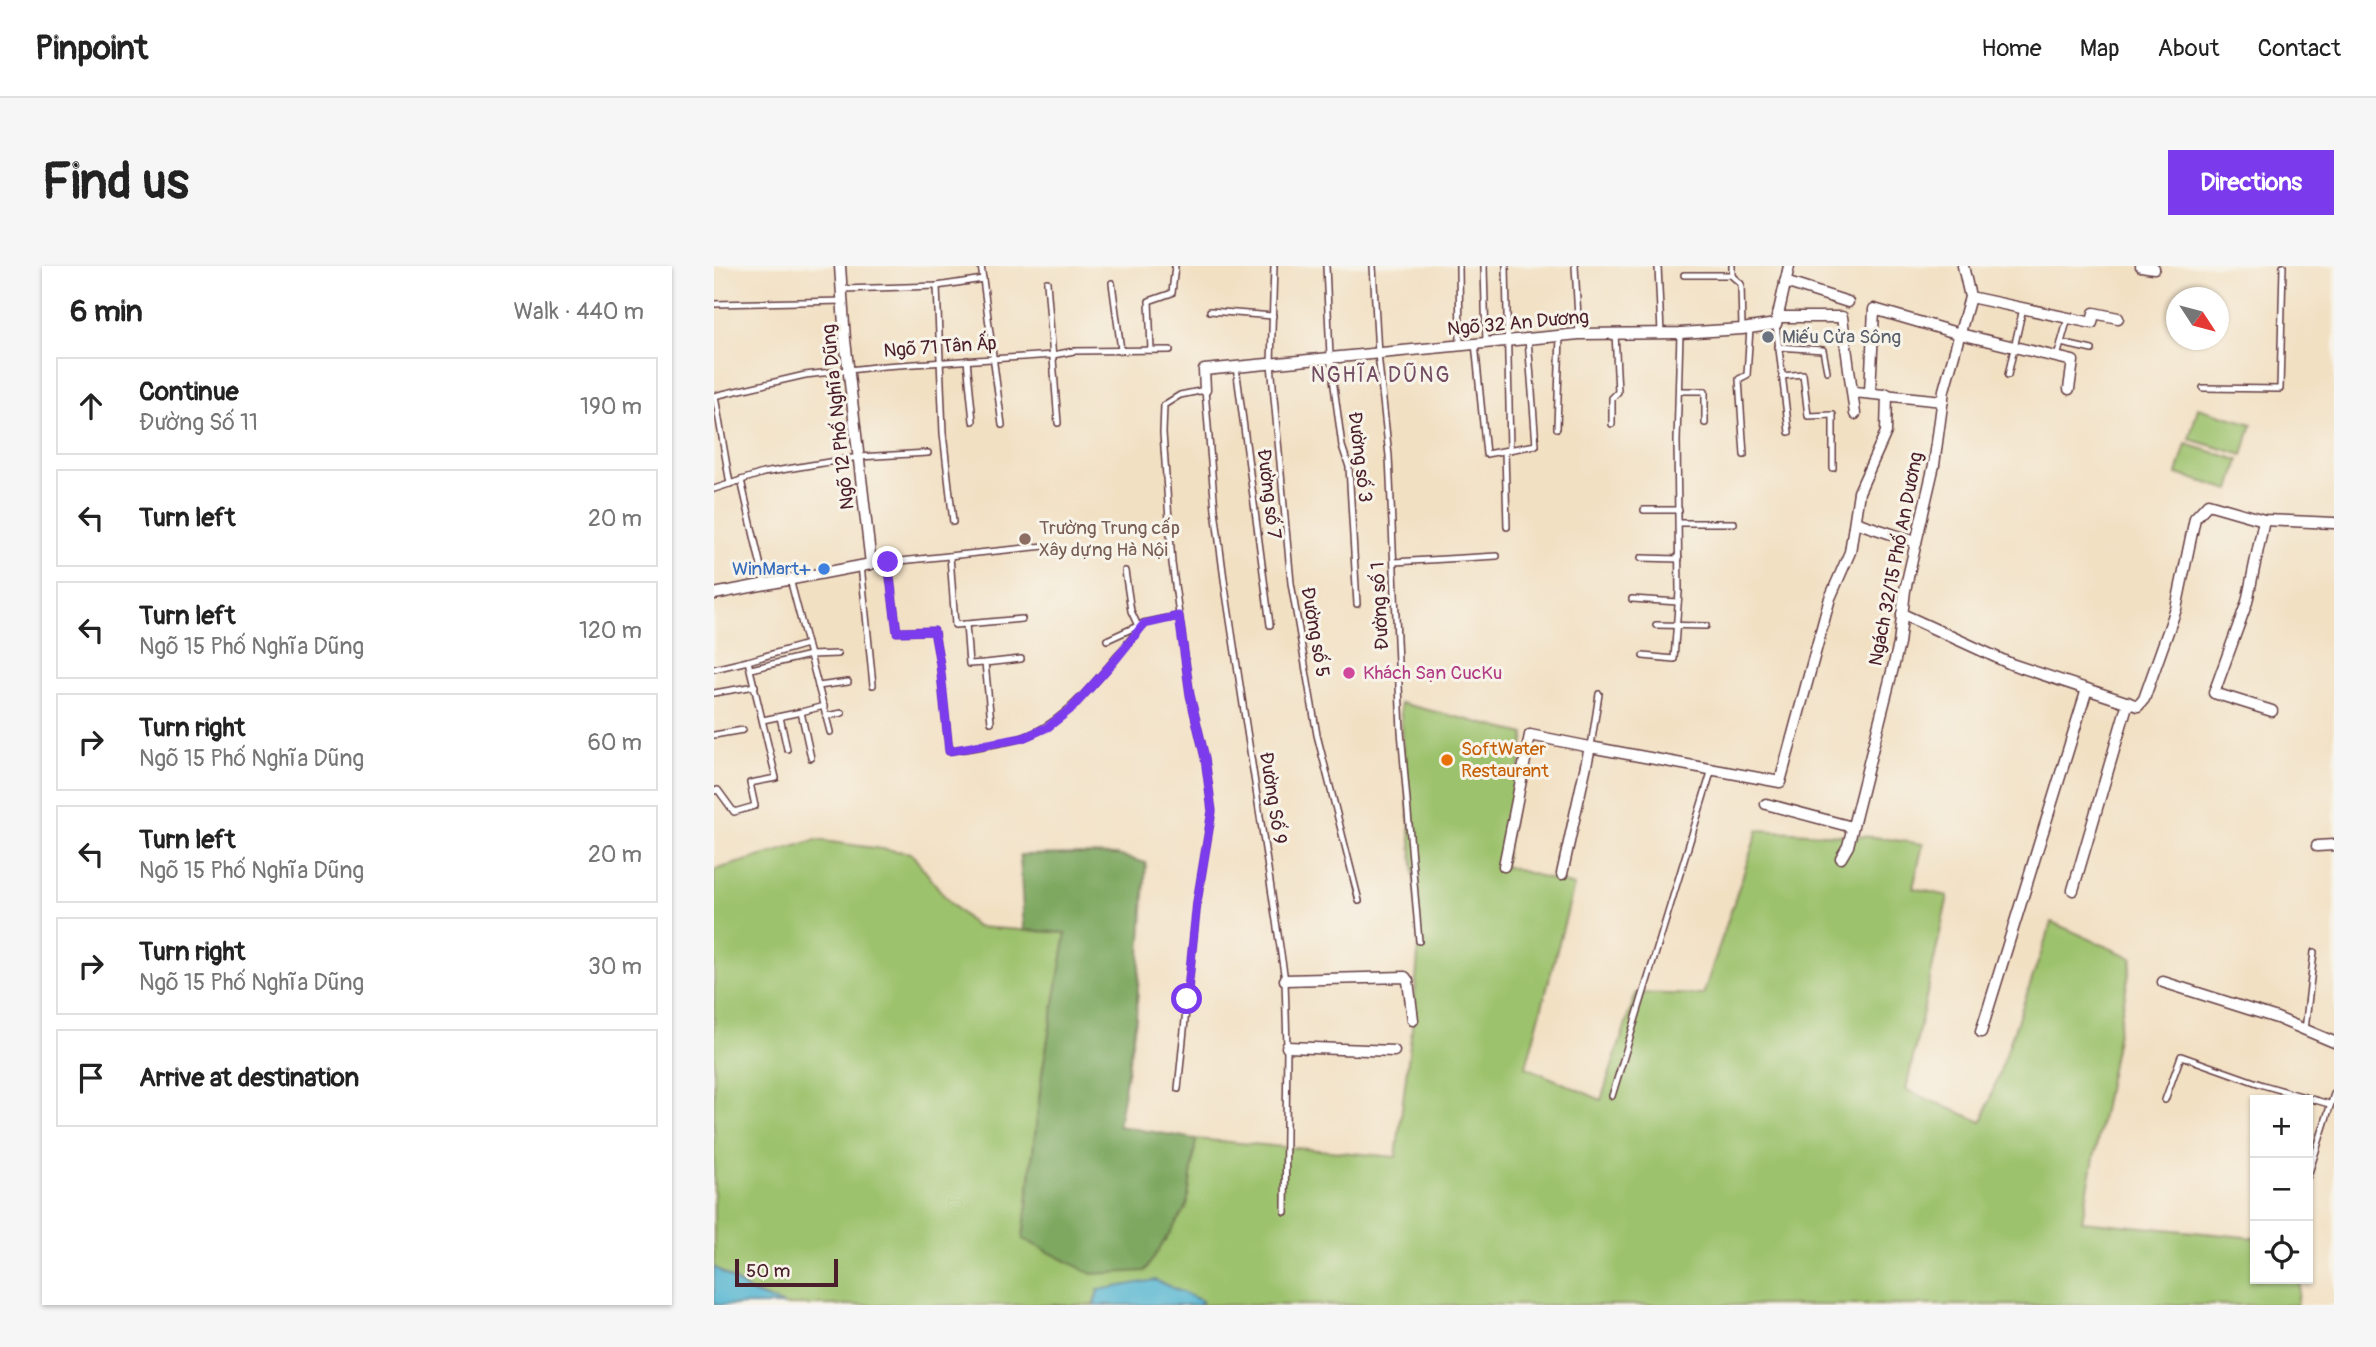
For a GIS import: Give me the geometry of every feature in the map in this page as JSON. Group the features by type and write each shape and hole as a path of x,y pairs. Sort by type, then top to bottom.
{"street":[{"name":"Ngõ 12 Phố Nghĩa Dũng","path":"840,266 859,457 866,565"},
{"path":"1776,320 1789,266"},
{"name":"Ngách 32/15 Phố An Dương","path":"1841,858 1848,846 1899,644 1916,542 1934,464 1942,401 1970,297 1963,266"},
{"path":"2141,266 2154,268"},
{"path":"1785,282 1848,302"},
{"path":"1970,297 2092,323 2094,313 2118,318"},
{"path":"1870,392 1874,309 1960,334 2073,361 2069,389"},
{"name":"Ngõ 32 An Dương","path":"1205,390 1204,370 1560,335 1746,329 1776,320 1828,316 1842,317 1854,391"},
{"path":"1856,414 1854,391 1942,401"},
{"path":"1504,866 1530,735 1780,782 1830,598 1850,552 1859,492 1886,432 1887,394"},
{"path":"1902,614 2011,663 2138,706 2144,699 2176,609 2195,518 2208,504 2264,520 2334,523"},
{"path":"2264,520 2247,601 2214,693 2272,711"},
{"path":"1855,522 1916,542"},
{"path":"714,594 866,565"},
{"path":"1981,1032 2087,689"},
{"path":"2073,890 2128,702"},
{"path":"1562,874 1591,747"},
{"path":"1766,804 1852,827"},
{"path":"2317,846 2334,845"},
{"path":"1285,980 1405,977 1408,981 1413,1020"},
{"path":"2162,982 2277,1018 2334,1042"},
{"path":"1287,1047 1395,1051"}],"lane":[{"path":"981,266 1002,425"},
{"path":"1151,350 1149,301 1172,293 1175,266"},
{"name":"Đường số 5","path":"1274,266 1271,364 1291,583 1317,735 1360,901"},
{"name":"Đường số 3","path":"1326,266 1330,356 1342,446 1349,467 1357,604"},
{"name":"Đường số 1","path":"1373,266 1378,354 1389,456 1401,731 1419,941"},
{"path":"1459,266 1460,345"},
{"path":"1484,266 1480,343 1486,454 1536,445 1528,339"},
{"path":"1506,266 1509,341 1507,527"},
{"path":"1575,266 1579,334"},
{"path":"1658,266 1661,333"},
{"path":"1732,266 1732,275"},
{"path":"2203,388 2280,388 2283,266"},
{"path":"1684,275 1732,275 1741,284 1747,375 1739,379 1744,455"},
{"path":"843,289 937,286 983,279"},
{"path":"1047,282 1058,423"},
{"path":"1112,283 1121,350"},
{"path":"937,286 943,433 953,522"},
{"path":"714,304 844,301"},
{"path":"2008,375 2024,309"},
{"path":"1210,311 1273,316"},
{"path":"2057,357 2068,318"},
{"path":"1776,320 1789,432"},
{"path":"1612,424 1612,398 1618,392 1615,333"},
{"path":"1643,656 1674,659 1679,559 1677,441 1680,333"},
{"path":"1557,428 1560,335"},
{"path":"2061,343 2092,350"},
{"path":"1778,347 1823,350 1828,371"},
{"name":"Ngõ 71 Tân Ấp","path":"714,396 805,375 849,370 1054,355 1074,351 1170,350"},
{"path":"967,360 973,421"},
{"name":"Đường số 7","path":"1236,367 1270,625"},
{"path":"1782,376 1803,374 1808,416 1833,415 1833,468"},
{"path":"1178,1089 1197,902 1212,811 1205,758 1190,695 1171,550 1163,433 1164,405 1180,395 1205,390"},
{"name":"Đường Số 9","path":"1205,390 1212,452 1214,510 1285,980 1287,1047 1284,1212"},
{"path":"1679,391 1705,391 1705,423"},
{"path":"714,396 730,484"},
{"path":"714,489 763,473 859,457 928,453"},
{"path":"741,480 765,584"},
{"path":"1644,510 1679,510"},
{"path":"1679,523 1734,523"},
{"path":"873,685 866,565 1045,546"},
{"path":"950,556 956,625 1022,619"},
{"path":"1394,562 1496,556"},
{"path":"1641,558 1679,559"},
{"path":"888,562 897,632 934,631 942,675 949,751 1023,738 1048,727 1072,708 1116,659 1141,625"},
{"path":"1125,571 1131,611 1141,625"},
{"path":"790,579 830,732"},
{"path":"1632,600 1678,602"},
{"path":"1107,640 1141,625 1179,616"},
{"path":"966,624 969,664 1021,659"},
{"path":"1656,625 1706,626"},
{"path":"714,668 807,644"},
{"path":"751,669 810,656 838,654"},
{"path":"714,791 718,790 734,812 755,806 750,783 776,778 748,661"},
{"path":"985,663 991,722"},
{"path":"818,686 848,682"},
{"path":"714,693 755,686"},
{"path":"1591,747 1599,694"},
{"path":"763,720 824,706"},
{"path":"801,712 811,758"},
{"path":"826,716 842,713"},
{"path":"780,717 787,749"},
{"path":"714,735 743,730"},
{"path":"1612,1096 1712,769"},
{"path":"2305,1030 2314,952"},
{"path":"2165,1100 2181,1056 2263,1085 2329,1104"},
{"path":"2313,1159 2334,1094"}],"green space":[{"path":"2198,408 2252,424 2243,455 2189,439"},
{"path":"2186,444 2239,460 2230,490 2177,474"},
{"path":"1400,703 1525,734 1504,866 1574,886 1526,1067 1601,1100 1636,993 1703,995 1758,830 1874,837 1923,844 1913,888 1948,896 1906,1090 1982,1122 2052,922 2132,958 2082,1221 2250,1238 2250,1284 2300,1284 2297,1305 1199,1305 1202,1302 1098,1290 1094,1305 784,1305 753,1293 714,1267 714,870 816,840 911,853 950,903 976,927 1066,933 1042,1074 1023,1239 1187,1206 1196,1139 1396,1157 1413,1020 1419,941"},
{"path":"1020,855 1117,855 1146,863 1136,1019 1118,1126 1196,1139 1187,1206 1145,1271 1092,1274 1023,1239 1042,1074 1066,933 1024,930"}],"water":[{"path":"714,1267 753,1293 784,1305 714,1305"},
{"path":"1155,1280 1202,1301 1199,1305 1094,1305 1098,1290"}],"place":[{"name":"Miếu Cửa Sông","path":"1768,337"},
{"name":"Trường Trung cấp Xây dựng Hà Nội","path":"1025,539"},
{"name":"WinMart+","path":"824,569"},
{"name":"Khách Sạn CucKu","path":"1349,673"},
{"name":"SoftWater Restaurant","path":"1447,760"}],"district":[{"name":"NGHĨA DŨNG","path":"1381,375"}],"route":[{"path":"888,562 897,632 934,631 949,751 1023,738 1048,727 1072,708 1144,624 1179,616 1190,695 1205,758 1212,811 1197,902 1187,999"}]}
